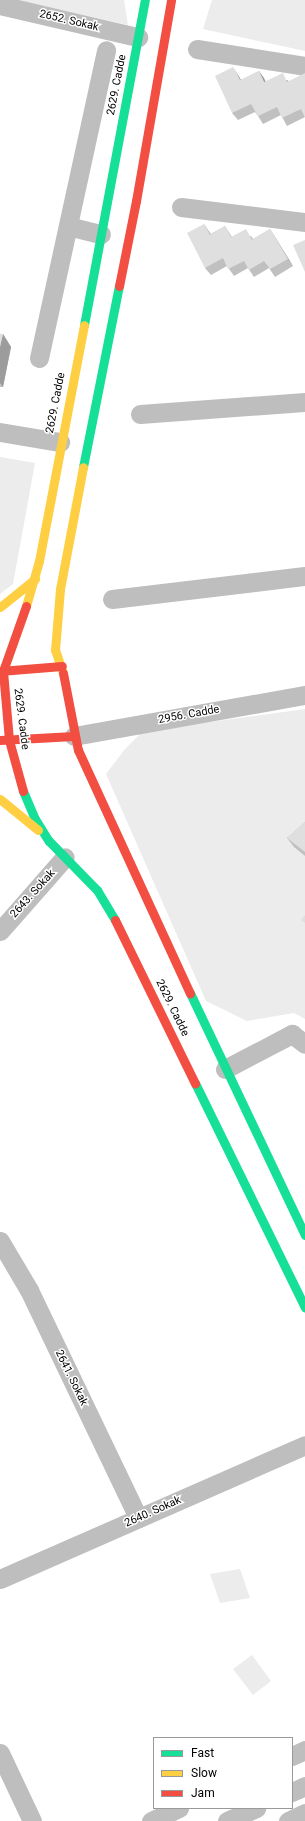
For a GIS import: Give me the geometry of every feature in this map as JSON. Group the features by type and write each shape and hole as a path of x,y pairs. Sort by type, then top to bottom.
{"main road":[{"name":"2629. Cadde","path":"145,0 35,579 2,671 5,740 21,785 44,834 97,890 119,926 305,1308"},
{"name":"2629. Cadde","path":"172,0 136,201 92,417 59,595 55,650 62,666 74,736 78,750 225,1068 305,1235"},
{"path":"0,607 35,579"},
{"path":"2,671 62,666"},
{"path":"5,740 74,736"},
{"path":"0,800 44,834"}],"street":[{"name":"2652. Sokak","path":"0,5 138,37"},
{"path":"197,49 305,66"},
{"path":"39,358 106,50"},
{"path":"181,207 305,222"},
{"path":"68,226 101,234"},
{"path":"140,414 305,402"},
{"path":"0,432 60,442"},
{"path":"112,599 305,576"},
{"name":"2956. Cadde","path":"74,736 305,695"},
{"name":"2643. Sokak","path":"0,931 65,857"},
{"path":"225,1068 298,1039"},
{"name":"2641. Sokak","path":"0,1241 29,1290 138,1518"},
{"name":"2640. Sokak","path":"0,1579 305,1445"},
{"path":"293,1756 305,1750"},
{"path":"0,1753 32,1821"},
{"path":"293,1792 305,1786"},
{"path":"151,1821 177,1809"},
{"path":"227,1821 254,1809"},
{"path":"288,1821 305,1813"}],"shaded area":[{"path":"17,0 124,0 128,25"},
{"path":"212,0 305,0 305,51 203,29"},
{"path":"0,457 35,463 13,584 0,594"},
{"path":"305,709 305,1019 294,1013 247,1021 206,1001 106,774 125,749 143,731"},
{"path":"240,1569 250,1598 220,1603 210,1574"},
{"path":"252,1655 271,1681 253,1695 233,1669"}],"building":[{"path":"233,67 240,80 259,71 264,82 283,73 287,82 305,73 305,117 301,109 282,118 277,107 258,116 251,104 232,113 215,76"},
{"path":"204,224 210,235 225,226 231,237 246,229 252,240 270,229 288,259 270,269 264,261 249,270 244,261 228,269 223,258 205,268 187,233"},
{"path":"305,240 305,272 293,245"},
{"path":"0,334 3,334 0,347"},
{"path":"305,822 305,852 287,838"},
{"path":"305,915 305,923 301,920"}],"traffic: fast":[{"path":"84,325 145,0"},
{"path":"83,467 119,286"},
{"path":"23,791 35,819 49,841 97,890 115,920"},
{"path":"190,993 305,1235"},
{"path":"195,1083 305,1308"}],"traffic: slow":[{"path":"26,606 39,561 84,325"},
{"path":"63,673 55,650 60,589 83,467"},
{"path":"0,607 35,579"},
{"path":"0,799 38,830"}],"traffic: jam":[{"path":"119,286 136,201 171,0"},
{"path":"23,791 9,740 3,671 26,606"},
{"path":"0,671 62,666"},
{"path":"63,673 78,750 190,993"},
{"path":"0,740 74,736"},
{"path":"115,920 195,1083"}]}
